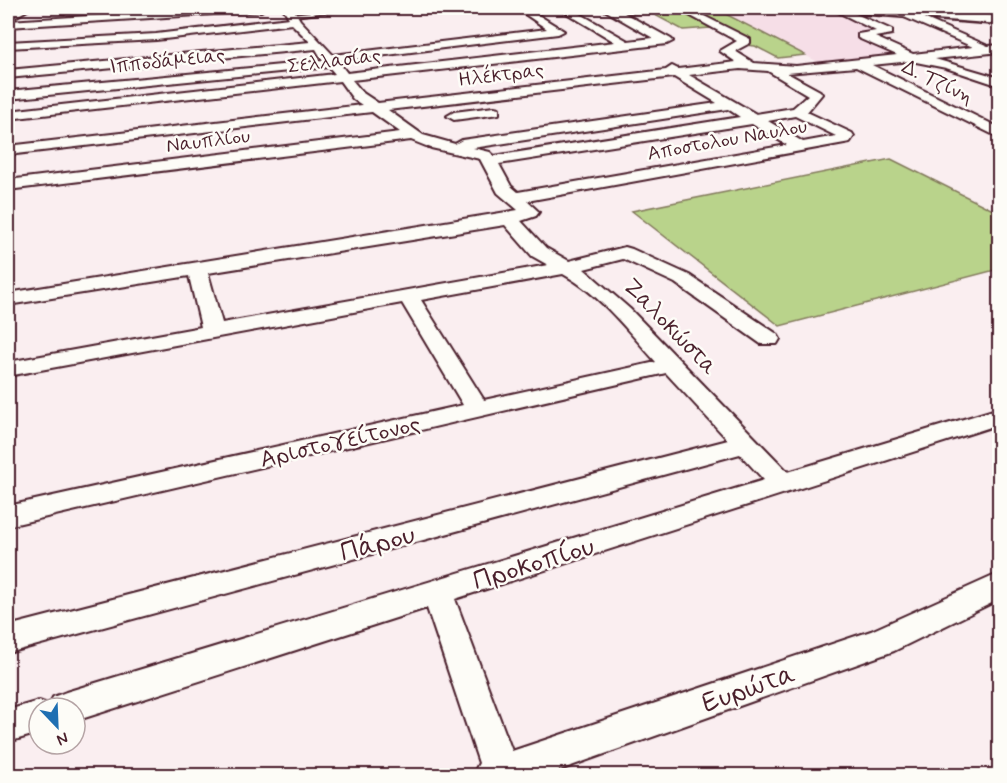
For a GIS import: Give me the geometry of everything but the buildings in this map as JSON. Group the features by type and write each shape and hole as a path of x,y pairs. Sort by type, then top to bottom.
{"main road":[{"path":"844,8 999,20"}],"street":[{"path":"13,14 112,8"},
{"path":"13,14 261,8"},
{"path":"335,68 520,48 508,38 555,33 557,30 521,8"},
{"path":"563,8 801,147"},
{"path":"609,9 662,8"},
{"path":"681,8 747,41 726,51 750,65"},
{"path":"835,8 887,31 861,35 913,58 955,67 999,82"},
{"path":"609,9 679,48"},
{"path":"901,12 999,55"},
{"path":"8,45 167,36 292,14 358,96 414,135 436,145 475,152 490,160"},
{"path":"122,63 123,38"},
{"name":"Σελλασίας","path":"8,115 91,106 335,68 665,40"},
{"path":"8,74 319,45"},
{"name":"Ηλέκτρας","path":"8,151 377,108 592,90 676,72 750,65 774,71 832,67 999,48"},
{"name":"Δ. Τζίνη","path":"859,64 999,134"},
{"name":"Ιπποδάμειας","path":"8,95 335,68"},
{"path":"774,71 816,96 797,112"},
{"path":"448,147 728,105"},
{"path":"74,143 91,106"},
{"path":"454,116 512,108"},
{"name":"Αποστολου Ναυλου","path":"8,299 197,269 517,210 845,139 847,136 797,112 490,160"},
{"path":"173,132 185,165"},
{"name":"Ναυπλίου","path":"8,185 414,135"},
{"name":"Ζαλοκώστα","path":"490,160 498,180 539,252 595,286 783,484"},
{"name":"Ζαλοκώστα","path":"567,267 625,253 682,279 769,339"},
{"path":"8,369 567,267"},
{"path":"197,269 213,332"},
{"path":"408,296 478,409"},
{"name":"Αριστογείτονος","path":"8,516 672,365"},
{"name":"Προκοπίου","path":"87,701 999,416"},
{"name":"Πάρου","path":"8,640 746,444"},
{"name":"Ευρώτα","path":"498,774 882,641 999,585"},
{"path":"437,592 498,774"},
{"path":"8,726 27,720"}],"lane":[{"path":"292,14 359,8"}],"shaded area":[{"path":"714,8 836,10 887,32 857,35 904,56 820,63"}],"green space":[{"path":"642,8 714,8 805,55 778,58 711,28 683,30"},
{"path":"891,159 999,213 999,269 780,326 632,211"}]}
